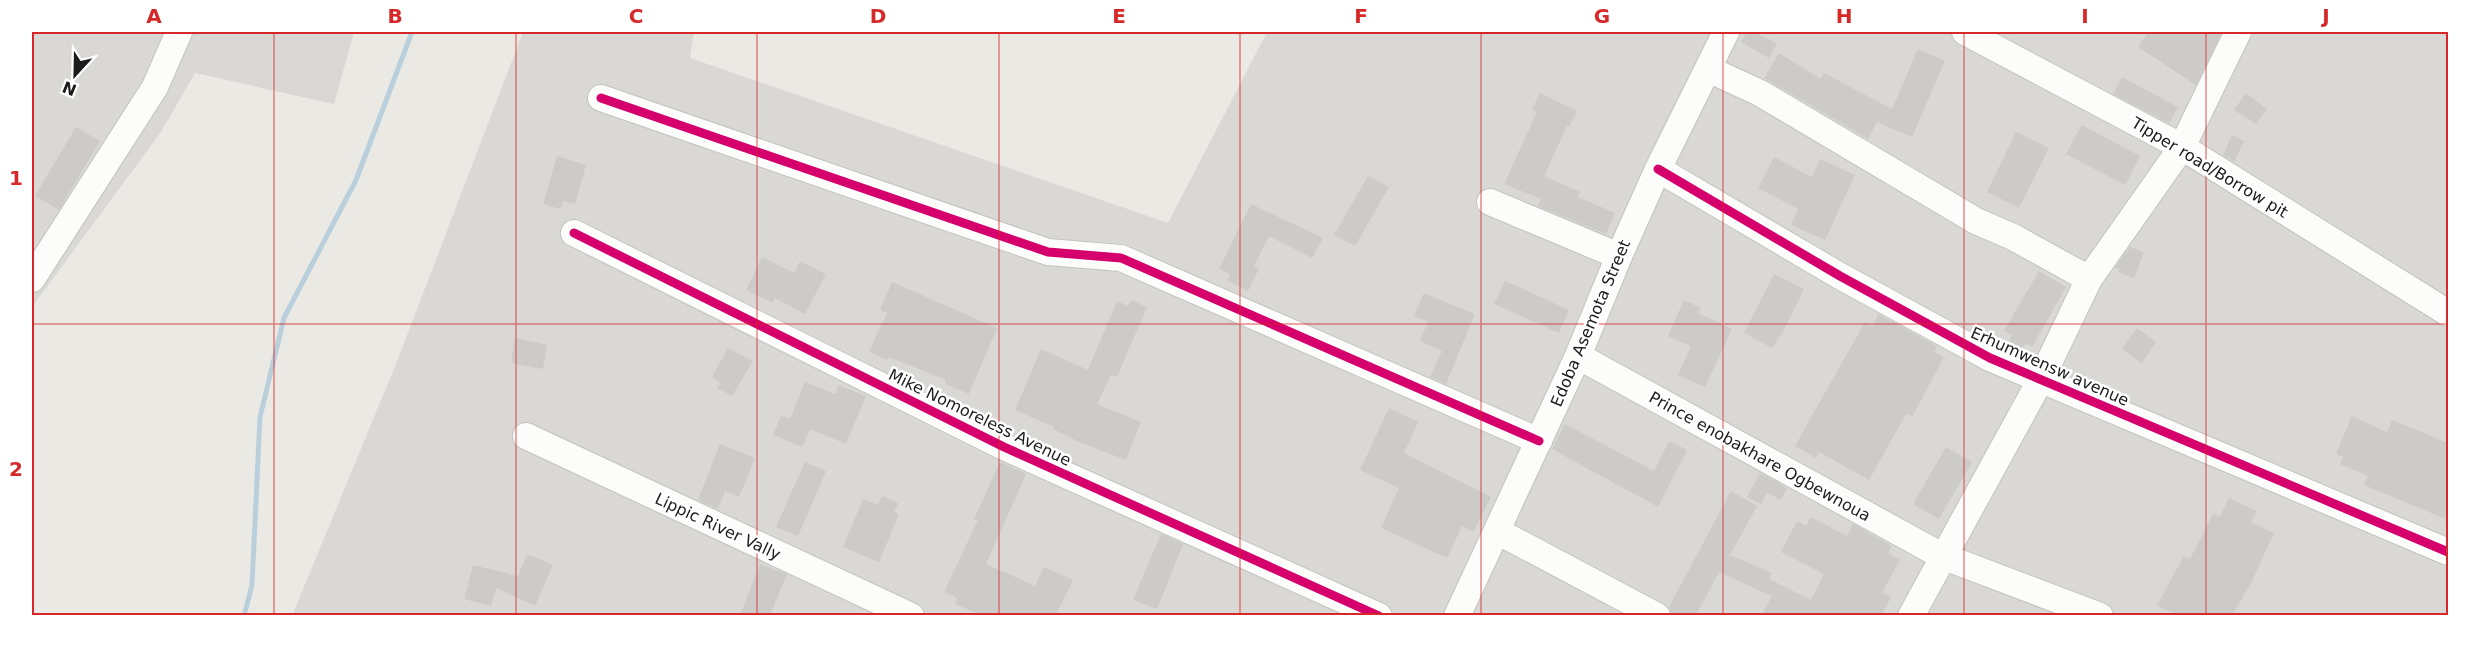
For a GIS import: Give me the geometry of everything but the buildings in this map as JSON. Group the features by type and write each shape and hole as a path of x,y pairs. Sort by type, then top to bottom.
{"street":[{"path":"32,279 155,87 179,32"},
{"name":"Edoba Asemota Street","path":"1457,615 1578,356 1658,169 1726,32"},
{"name":"Tipper road/Borrow pit","path":"1965,32 2182,147 2448,313"},
{"path":"1911,615 2040,381 2089,279 2182,147 2238,32"},
{"path":"1708,69 1760,93 1976,220 2013,237 2089,279"},
{"path":"601,98 1048,252 1121,258 1539,441"},
{"name":"Erhumwensw avenue","path":"1658,169 1840,276 1970,348 2040,381 2448,552"},
{"path":"1490,202 1619,256"},
{"name":"Mike Nomoreless Avenue","path":"574,233 1004,447 1379,615"},
{"name":"Prince enobakhare Ogbewnoua","path":"1578,356 1942,556 2100,615"},
{"name":"Lippic River Vally","path":"526,436 911,615"},
{"path":"1497,531 1657,615"}],"shaded area":[{"path":"32,32 354,32 334,104 195,73 161,132 32,307"},
{"path":"523,32 694,32 690,58 1168,223 1267,32 2448,32 2448,615 292,616 398,359"}],"waterway":[{"path":"244,616 252,585 260,417 284,318 356,180 412,32"}],"cycle path":[{"path":"601,98 1048,252 1121,258 1539,441"},
{"path":"1658,169 1840,276 1990,358 2448,552"},
{"path":"574,233 1004,447 1379,616"}]}
